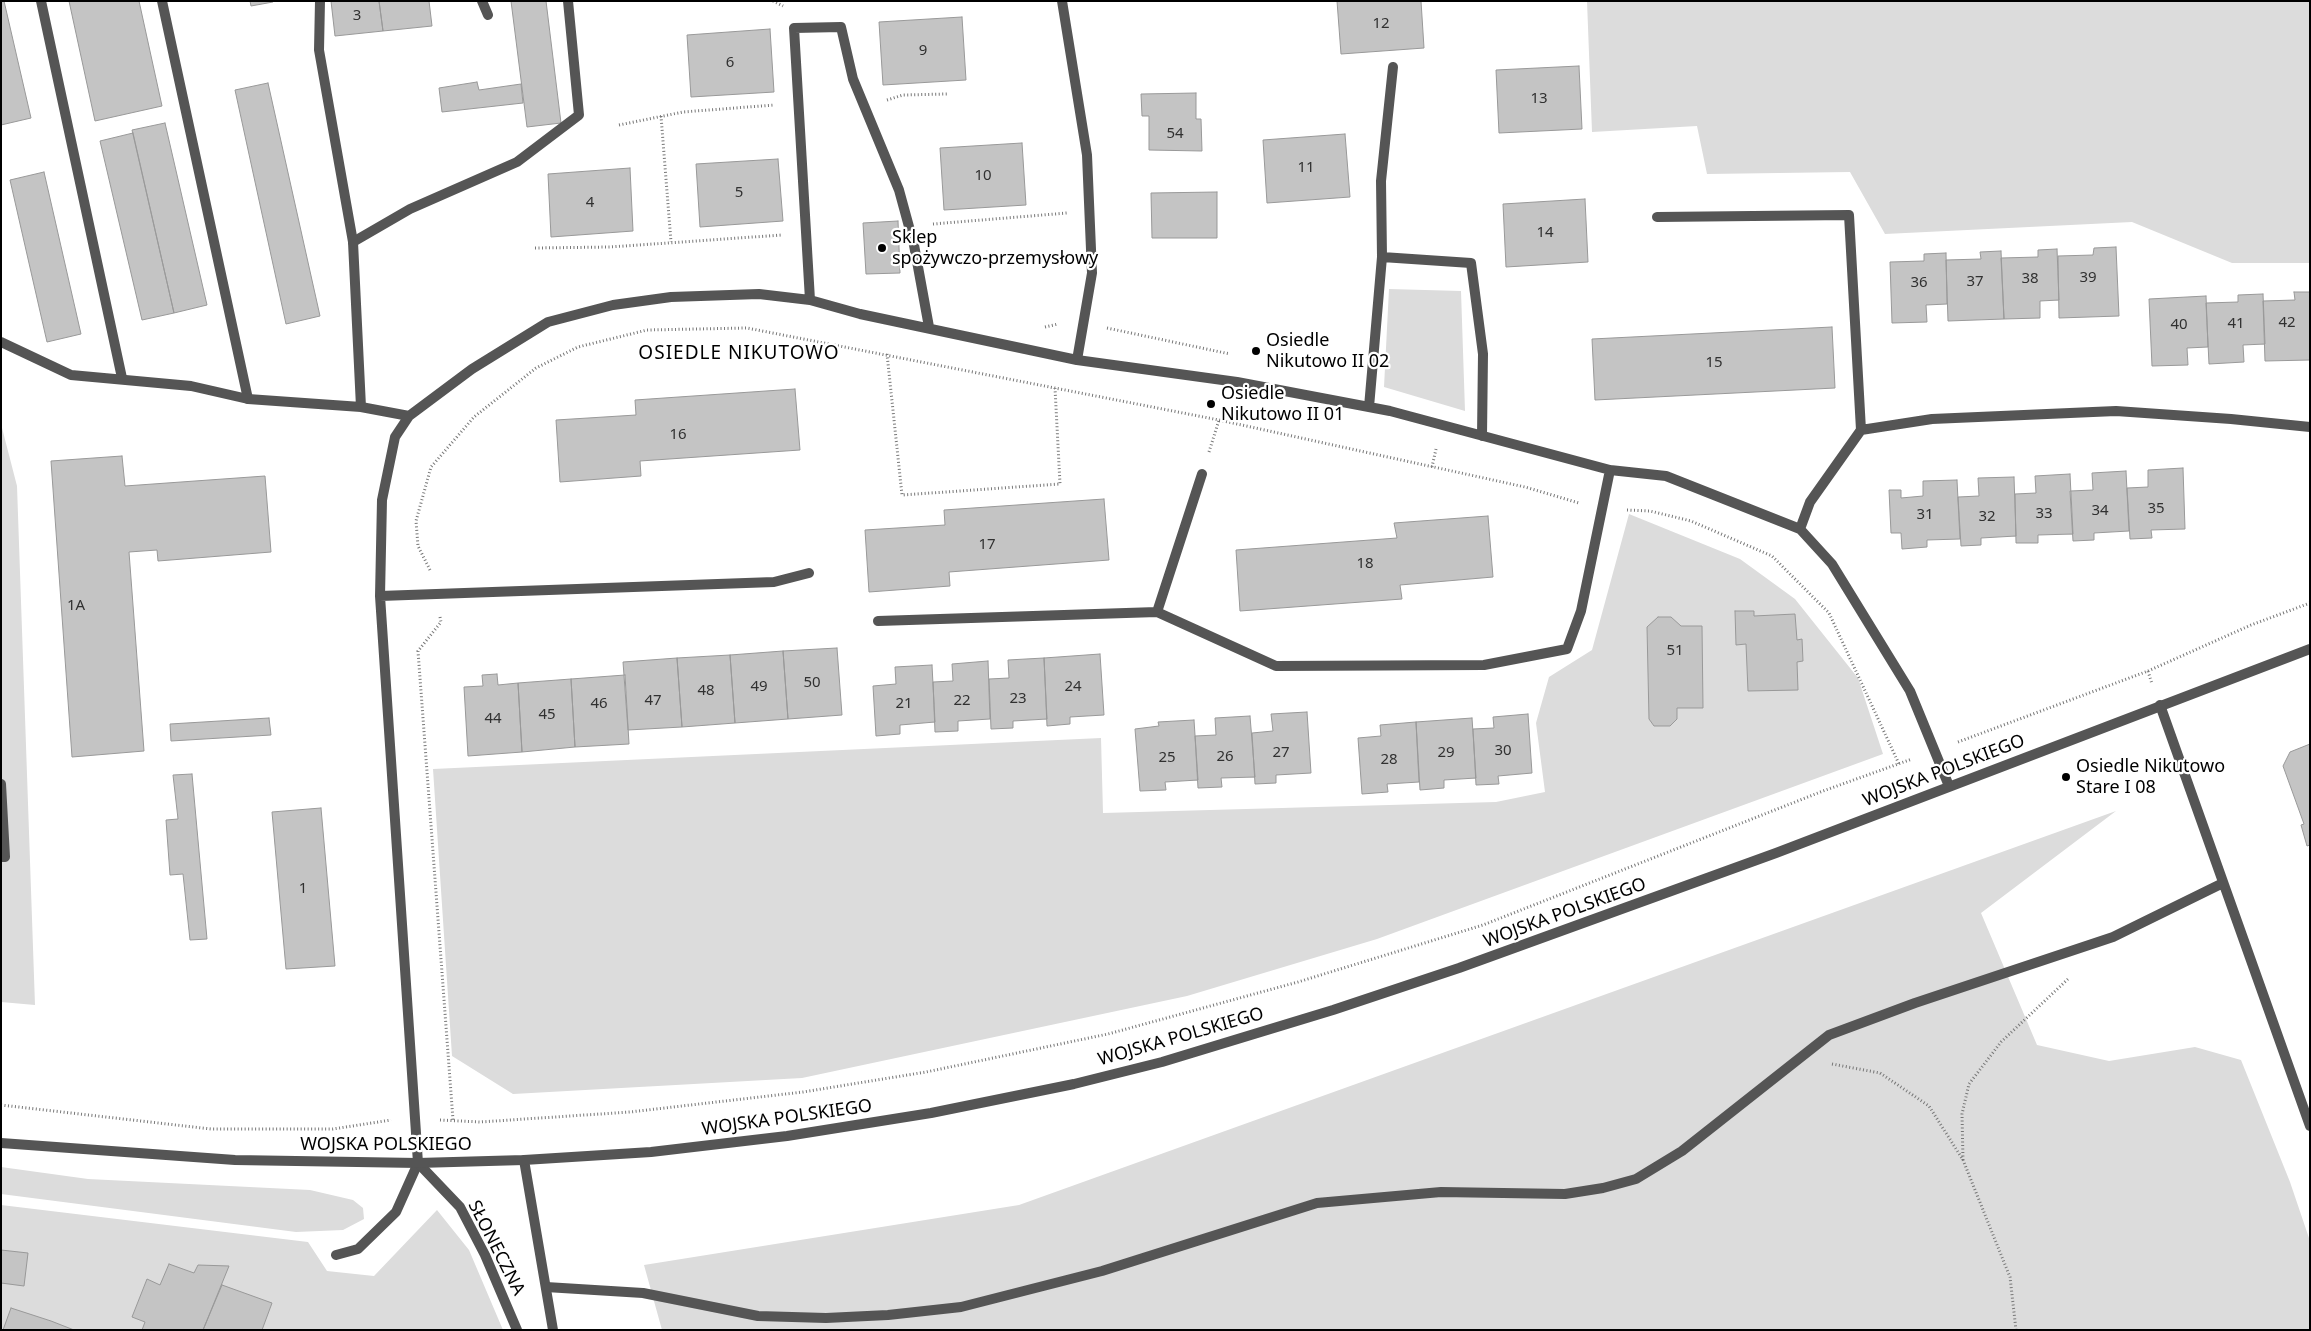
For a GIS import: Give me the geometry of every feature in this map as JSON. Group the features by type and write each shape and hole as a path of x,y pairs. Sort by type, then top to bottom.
{"street":[{"path":"41,1 122,378"},
{"path":"162,1 248,399"},
{"path":"320,1 319,50 352,242 361,407"},
{"path":"482,1 488,15"},
{"path":"352,242 410,209 517,162 579,115 568,1"},
{"path":"1062,1 1087,154 1090,213 1092,273 1077,360"},
{"path":"810,300 808,233 794,28 841,27 853,79 899,190 926,300 929,327"},
{"path":"1369,407 1382,256 1382,181 1393,66"},
{"path":"1657,218 1849,215 1861,430 1810,502 1800,529"},
{"path":"1382,256 1471,263 1483,354 1482,436"},
{"path":"336,1254 358,1249 396,1212 418,1163 380,596 382,500 395,437 410,416 472,368 548,322 613,305 671,297 759,294 810,300 860,314 929,327 1077,360 1237,382 1390,411 1610,470 1666,476 1800,529 1838,572 1910,691 1949,786"},
{"path":"1,342 71,375 122,378 192,386 248,399 361,407 410,416"},
{"path":"1861,430 1932,419 2116,412 2231,419 2310,428"},
{"path":"878,621 1157,612 1276,666 1484,665 1567,649 1581,611 1610,470"},
{"path":"1157,612 1202,474"},
{"path":"380,596 438,596 774,582 808,573"},
{"name":"WOJSKA POLSKIEGO","path":"1,1143 235,1160 418,1163 524,1160 651,1152 787,1136 965,1106 1074,1084 1162,1062 1333,1010 1459,968 1776,853 2310,649"},
{"path":"2160,705 2310,1126"},
{"path":"1,784 5,858 1,857"},
{"path":"546,1287 643,1293 758,1316 826,1318 888,1315 961,1307 1102,1271 1317,1203 1441,1192 1564,1194 1636,1180 1682,1151 1829,1034 1915,1003 2113,937 2223,883"},
{"name":"SŁONECZNA","path":"524,1160 553,1330"},
{"name":"SŁONECZNA","path":"418,1163 460,1207 485,1255 518,1330"}],"path":[{"path":"865,108 903,95 947,94"},
{"path":"618,125 683,112 799,104"},
{"path":"661,116 671,242"},
{"path":"908,226 1090,213"},
{"path":"535,248 610,247 808,233"},
{"path":"452,1120 418,651 441,622 438,596 431,574 418,546 416,521 431,467 474,417 536,368 578,346 647,330 747,328 1219,420 1525,487 1576,503"},
{"path":"888,354 902,495 1060,484 1055,388"},
{"path":"1202,474 1219,420"},
{"path":"1624,510 1650,511 1691,522 1772,556 1829,613 1899,764"},
{"path":"1,1105 212,1129 333,1129 366,1123 414,1118 480,1122 630,1112 803,1092 926,1072 1108,1034 1298,982 1483,924 1823,791 1936,751 2148,671 2251,625 2310,603"},
{"path":"2148,671 2160,705"},
{"path":"1963,1160 1962,1114 1969,1084 2001,1042 2071,976"},
{"path":"1791,1063 1829,1063 1880,1073 1929,1106 1963,1160 2010,1277 2016,1330"}],"shaded area":[{"path":"1587,1 2310,1 2310,263 2232,263 2132,222 1885,234 1850,172 1707,174 1697,126 1592,132"},
{"path":"1389,289 1461,291 1465,411 1384,387"},
{"path":"1,424 17,486 35,1005 1,1002"},
{"path":"1629,514 1740,559 1795,599 1858,678 1883,754 1377,939 1187,996 802,1078 513,1094 452,1056 433,769 1101,738 1103,813 1496,802 1545,792 1536,723 1549,677 1592,650"},
{"path":"2116,811 1981,913 2037,1045 2109,1061 2195,1047 2241,1060 2290,1182 2310,1241 2310,1330 662,1330 644,1265 1019,1205"},
{"path":"1,1167 88,1179 310,1190 353,1200 363,1208 364,1219 343,1230 296,1232 1,1194"},
{"path":"1,1205 308,1242 327,1271 374,1276 437,1210 469,1250 503,1330 1,1330"}],"building":[{"path":"1,1 4,1 31,118 1,125"},
{"path":"69,1 139,1 162,106 95,121"},
{"path":"250,1 272,1 273,2 251,6"},
{"path":"331,1 379,1 383,31 335,36"},
{"path":"379,1 429,1 432,26 383,31"},
{"path":"511,1 546,1 561,123 527,127"},
{"path":"1337,1 1421,1 1424,48 1341,54"},
{"path":"962,17 966,80 883,85 879,22"},
{"path":"770,29 774,92 691,97 687,35"},
{"path":"1579,66 1582,129 1499,133 1496,70"},
{"path":"477,82 479,90 521,84 523,103 442,112 439,88"},
{"path":"268,83 320,316 286,324 235,90"},
{"path":"1196,93 1196,119 1201,119 1202,151 1149,150 1149,116 1142,116 1141,94"},
{"path":"165,123 207,305 174,313 132,130"},
{"path":"133,133 174,313 142,320 100,141"},
{"path":"1345,134 1350,197 1267,203 1263,140"},
{"path":"1022,143 1026,205 944,210 940,148"},
{"path":"778,159 783,221 700,227 696,164"},
{"path":"630,168 633,231 551,237 548,174"},
{"path":"44,172 81,334 47,342 10,180"},
{"path":"1217,192 1217,238 1152,238 1151,193"},
{"path":"1585,199 1588,262 1506,267 1503,204"},
{"name":"Sklep spożywczo-przemysłowy","path":"898,221 900,273 866,274 863,223"},
{"path":"2116,247 2119,316 2059,318 2058,256 2093,255 2094,248"},
{"path":"2057,249 2059,300 2040,301 2040,318 2004,319 2001,258 2038,257 2038,250"},
{"path":"2001,251 2004,319 1948,321 1946,260 1981,259 1980,252"},
{"path":"1946,253 1947,304 1926,305 1927,322 1892,323 1890,262 1924,261 1924,254"},
{"path":"2294,292 2310,292 2310,360 2265,361 2263,301 2295,300"},
{"path":"2263,294 2265,344 2243,345 2244,362 2209,364 2206,303 2238,302 2238,295"},
{"path":"2206,296 2208,347 2187,348 2188,365 2152,366 2149,299"},
{"path":"1832,327 1835,388 1595,400 1592,339"},
{"path":"795,389 800,450 640,461 641,476 560,482 556,420 636,415 635,400"},
{"path":"122,456 125,486 265,476 271,552 158,561 157,550 129,552 144,751 72,757 51,461"},
{"path":"2183,468 2185,529 2151,530 2152,538 2130,539 2127,488 2148,487 2148,470"},
{"path":"2126,471 2129,531 2094,533 2094,540 2073,541 2070,491 2093,490 2092,473"},
{"path":"2070,474 2073,534 2038,535 2038,543 2016,543 2015,494 2036,493 2035,476"},
{"path":"2014,477 2016,536 1981,538 1981,545 1961,546 1958,497 1979,496 1978,478"},
{"path":"1957,480 1960,539 1927,540 1927,547 1902,549 1901,533 1891,533 1889,490 1901,490 1901,498 1923,496 1923,481"},
{"path":"1104,499 1109,560 949,572 950,586 869,592 865,530 945,525 944,510"},
{"path":"1488,516 1493,577 1400,585 1402,599 1240,611 1236,550 1397,538 1394,523"},
{"path":"1735,611 1754,611 1754,616 1795,614 1797,640 1802,639 1803,661 1797,662 1798,690 1748,691 1746,644 1736,645"},
{"path":"1658,617 1671,617 1681,626 1702,626 1703,708 1677,708 1677,719 1670,726 1654,726 1649,719 1647,627"},
{"path":"837,648 842,715 788,719 783,651"},
{"path":"783,651 788,719 735,723 730,655"},
{"path":"1100,654 1104,715 1070,717 1070,724 1047,726 1044,658"},
{"path":"730,655 735,723 682,727 677,658"},
{"path":"677,658 682,727 628,730 623,662"},
{"path":"1044,658 1047,719 1013,721 1013,728 991,729 989,679 1009,678 1008,660"},
{"path":"988,661 990,719 958,721 958,731 935,732 933,682 953,681 952,664"},
{"path":"932,665 935,722 900,725 900,734 876,736 873,686 896,684 895,667"},
{"path":"497,674 498,685 518,683 522,752 468,756 464,687 483,686 482,675"},
{"path":"625,675 629,744 575,747 571,679"},
{"path":"571,679 575,747 522,752 518,683"},
{"path":"1307,712 1311,773 1276,775 1276,783 1255,784 1252,733 1273,731 1271,714"},
{"path":"1528,714 1532,773 1498,776 1499,784 1476,785 1473,729 1494,728 1493,717"},
{"path":"1250,716 1255,777 1221,778 1222,787 1198,788 1195,736 1216,735 1215,718"},
{"path":"269,718 271,735 171,741 170,724"},
{"path":"1472,718 1476,778 1444,780 1444,788 1420,790 1416,722"},
{"path":"1194,720 1198,780 1165,782 1166,790 1140,791 1135,729 1159,726 1158,722"},
{"path":"1416,722 1419,782 1387,784 1388,792 1362,794 1358,738 1381,736 1380,725"},
{"path":"2310,744 2310,845 2307,846 2301,825 2304,824 2283,766 2290,752"},
{"path":"192,774 207,939 190,940 183,874 170,875 166,820 178,819 173,775"},
{"path":"321,808 335,966 286,969 272,812"},
{"path":"1,1250 28,1253 24,1286 1,1283"},
{"path":"169,1264 194,1273 198,1265 229,1266 203,1330 142,1330 145,1322 132,1317 147,1279 160,1285"},
{"path":"222,1285 272,1303 262,1330 203,1330"},
{"path":"11,1308 51,1321 74,1330 3,1330"}],"place":[{"name":"Sklep spożywczo-przemysłowy","path":"882,248"},
{"name":"Osiedle Nikutowo II 02","path":"1256,351"},
{"name":"Osiedle Nikutowo II 01","path":"1211,404"},
{"name":"Osiedle Nikutowo Stare I 08","path":"2066,777"}],"district":[{"name":"OSIEDLE NIKUTOWO","path":"739,354"}]}
